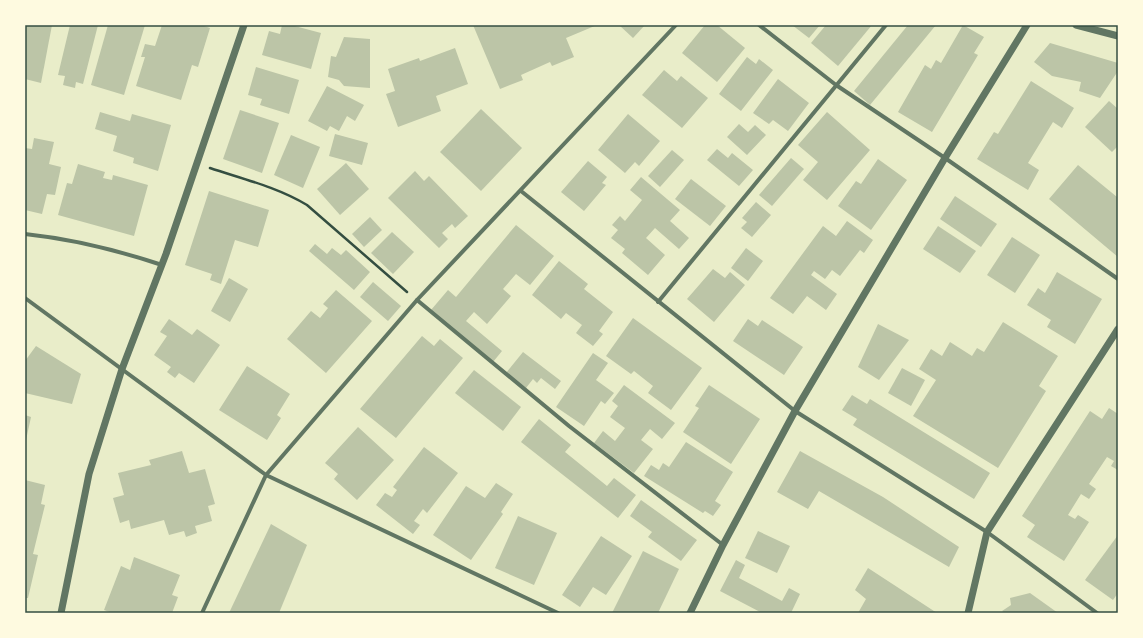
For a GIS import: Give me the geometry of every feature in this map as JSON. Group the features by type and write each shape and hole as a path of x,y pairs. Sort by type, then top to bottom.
{"street":[{"path":"61,613 89,474 122,369 162,265 195,164 244,25"},
{"path":"202,613 266,476 417,300 676,25"},
{"path":"759,25 836,85 945,158 1118,279"},
{"path":"658,302 886,25"},
{"path":"690,613 723,546 795,411 945,158 1027,25"},
{"path":"1076,25 1118,36"},
{"path":"520,191 795,411 988,532 1098,613"},
{"path":"25,234 47,236 124,252 162,265"},
{"path":"25,298 266,476 558,613"},
{"path":"417,300 569,426 723,546"},
{"path":"968,613 988,532 1118,329"}],"path":[{"path":"195,164 274,189 292,196 307,205 417,300"}],"building":[{"path":"25,25 52,25 41,83 25,79"},
{"path":"70,25 98,25 83,84 76,82 75,88 63,85 65,76 58,75"},
{"path":"108,25 145,25 124,95 91,85"},
{"path":"162,25 201,25 210,28 198,67 192,65 181,100 136,86 145,57 141,57 145,44 155,46"},
{"path":"282,25 291,25 321,33 311,69 262,55 269,31 280,34"},
{"path":"473,25 597,25 566,38 574,57 552,66 550,62 521,75 523,80 500,89"},
{"path":"619,25 645,25 633,38"},
{"path":"705,25 717,25 745,48 717,82 682,53"},
{"path":"792,25 820,25 809,38"},
{"path":"826,25 872,25 838,66 811,43"},
{"path":"908,25 936,25 870,105 854,91"},
{"path":"963,25 984,37 974,53 978,55 932,132 898,112 925,65 931,69 936,60 941,63"},
{"path":"344,37 370,39 370,88 344,86 339,80 328,77 331,56 336,57"},
{"path":"1050,43 1118,63 1118,71 1100,98 1079,91 1081,82 1052,76 1034,62"},
{"path":"455,48 468,84 436,96 441,111 398,127 386,94 395,91 388,69 419,58 420,61"},
{"path":"747,57 756,64 759,59 773,70 741,111 719,94"},
{"path":"256,67 299,80 289,114 260,105 262,99 248,95"},
{"path":"664,70 677,81 681,76 708,98 682,128 642,95"},
{"path":"778,79 809,103 788,131 773,120 769,124 753,113"},
{"path":"1031,81 1074,108 1062,128 1053,122 1028,163 1039,170 1028,190 977,159 994,132 998,134"},
{"path":"327,86 364,105 355,121 347,116 339,131 330,126 327,131 308,121"},
{"path":"1109,101 1118,109 1118,146 1112,152 1085,127"},
{"path":"481,109 522,148 481,191 440,152"},
{"path":"240,110 279,123 262,173 223,159"},
{"path":"100,112 130,121 132,114 171,125 158,171 133,163 134,158 113,151 117,136 95,129"},
{"path":"827,112 870,150 827,200 803,180 818,162 798,145"},
{"path":"628,114 660,141 639,166 635,162 625,173 598,150"},
{"path":"739,124 748,132 755,125 766,135 747,155 727,137"},
{"path":"335,134 368,143 362,165 329,156"},
{"path":"291,135 320,147 303,188 274,175"},
{"path":"34,138 54,142 49,164 61,167 55,195 47,194 42,214 25,210 25,148 32,149"},
{"path":"717,149 728,158 732,153 753,170 739,186 707,160"},
{"path":"672,150 684,160 660,187 648,176"},
{"path":"791,158 804,169 772,206 759,195"},
{"path":"878,159 907,180 871,230 838,206 856,181 861,184"},
{"path":"588,161 607,177 602,183 606,185 584,211 561,192"},
{"path":"346,163 369,189 340,215 317,189"},
{"path":"78,164 105,172 103,178 112,180 113,175 148,185 134,236 58,215 67,183 72,184"},
{"path":"1078,165 1117,197 1118,196 1118,257 1049,199"},
{"path":"415,171 424,181 429,176 468,216 455,228 452,224 442,233 448,239 439,248 388,198"},
{"path":"641,177 680,210 670,221 689,238 679,249 655,228 646,238 665,255 648,275 622,253 625,249 611,238 618,230 612,225 620,216 625,221 642,200 630,190"},
{"path":"691,179 726,206 710,226 675,199"},
{"path":"209,191 269,210 258,247 235,240 221,284 210,280 212,274 185,265"},
{"path":"955,196 997,224 981,247 940,219"},
{"path":"756,202 771,215 752,237 741,228 747,222 742,218"},
{"path":"370,217 382,230 364,247 352,234"},
{"path":"847,221 873,240 864,253 860,250 840,276 832,270 825,279 814,271 811,275 837,294 826,310 807,296 793,314 770,298 823,226 836,236"},
{"path":"516,225 554,256 530,285 516,274 503,289 511,296 487,324 474,312 466,321 502,351 493,362 431,310 448,290 456,297"},
{"path":"938,226 976,251 960,273 923,249"},
{"path":"392,232 414,252 393,274 371,253"},
{"path":"1012,237 1040,255 1015,293 987,275"},
{"path":"315,244 327,254 332,248 341,255 346,250 370,272 354,290 309,251"},
{"path":"746,248 763,261 748,281 731,268"},
{"path":"559,261 588,284 584,289 613,312 599,331 603,334 593,346 576,333 582,325 566,313 561,319 532,295"},
{"path":"713,269 725,278 730,272 745,285 714,322 687,299"},
{"path":"1057,272 1102,299 1075,344 1047,327 1051,320 1027,305 1038,288 1045,293"},
{"path":"229,278 248,289 230,322 211,311"},
{"path":"373,282 401,306 388,321 360,297"},
{"path":"336,290 372,321 326,373 287,339 311,311 320,318 328,308 323,304"},
{"path":"633,318 702,368 671,410 648,393 653,386 634,371 631,374 606,356"},
{"path":"169,319 192,335 197,329 220,345 194,383 179,373 175,378 167,372 171,367 154,355 167,336 160,332"},
{"path":"748,319 758,326 762,320 803,347 784,375 733,341"},
{"path":"1003,322 1058,356 1039,386 1046,391 998,468 913,416 936,380 919,369 931,349 942,356 950,342 972,356 977,348 984,352"},
{"path":"878,324 909,340 879,380 858,367"},
{"path":"422,336 434,346 440,339 463,358 396,438 360,409"},
{"path":"36,346 81,374 72,404 25,393 25,361"},
{"path":"523,352 561,381 555,389 541,378 537,383 533,379 526,388 506,373"},
{"path":"593,353 608,363 596,380 614,393 605,404 601,401 584,426 556,407"},
{"path":"247,366 290,394 277,415 281,418 267,440 219,410"},
{"path":"902,368 925,380 911,406 888,393"},
{"path":"474,370 521,407 503,431 455,393"},
{"path":"624,385 675,423 662,439 650,429 641,440 653,449 634,473 594,443 603,431 615,441 625,428 610,417 618,406 612,401"},
{"path":"709,385 760,419 731,464 683,432 699,408 695,406"},
{"path":"852,395 867,404 870,399 990,473 974,499 853,425 857,419 842,410"},
{"path":"1109,408 1118,414 1118,470 1111,466 1114,461 1107,457 1089,484 1096,489 1089,499 1081,494 1068,515 1075,519 1078,515 1089,522 1064,561 1027,537 1035,525 1022,516 1090,411 1102,419"},
{"path":"25,415 31,417 26,440 25,440"},
{"path":"539,419 571,445 565,452 607,486 614,478 636,495 618,518 521,442"},
{"path":"358,427 394,460 357,500 334,479 338,474 325,463"},
{"path":"686,442 733,472 715,501 721,505 713,516 705,511 703,513 644,476 651,465 659,470 663,463 669,467"},
{"path":"424,447 458,473 427,513 423,509 414,521 420,525 413,534 376,505 385,493 392,497 397,490 393,487"},
{"path":"182,451 189,473 205,469 215,504 208,506 212,521 195,526 197,533 186,537 184,531 169,535 164,520 131,529 129,520 120,523 113,498 124,495 118,473 151,465 149,460"},
{"path":"800,451 883,497 959,547 949,567 819,491 808,509 777,492"},
{"path":"25,480 45,485 41,504 45,505 33,554 38,555 28,598 25,598"},
{"path":"496,483 513,494 501,512 503,514 471,560 433,535 466,486 485,498"},
{"path":"641,500 697,540 681,561 648,537 652,532 630,516"},
{"path":"518,516 557,533 534,585 495,568"},
{"path":"271,524 307,545 279,613 229,613"},
{"path":"758,531 790,546 777,573 745,558"},
{"path":"1118,535 1118,593 1113,600 1085,580"},
{"path":"601,536 632,556 606,595 593,587 580,607 562,595"},
{"path":"643,551 679,569 658,613 612,613"},
{"path":"134,557 180,575 172,595 178,597 172,613 112,613 104,610 121,566 130,570"},
{"path":"736,560 745,565 739,578 782,601 789,588 800,594 791,613 762,613 720,591"},
{"path":"868,568 937,613 858,613 866,599 855,590"},
{"path":"1030,593 1058,613 1005,613 1002,611 1011,605 1010,598"}]}
